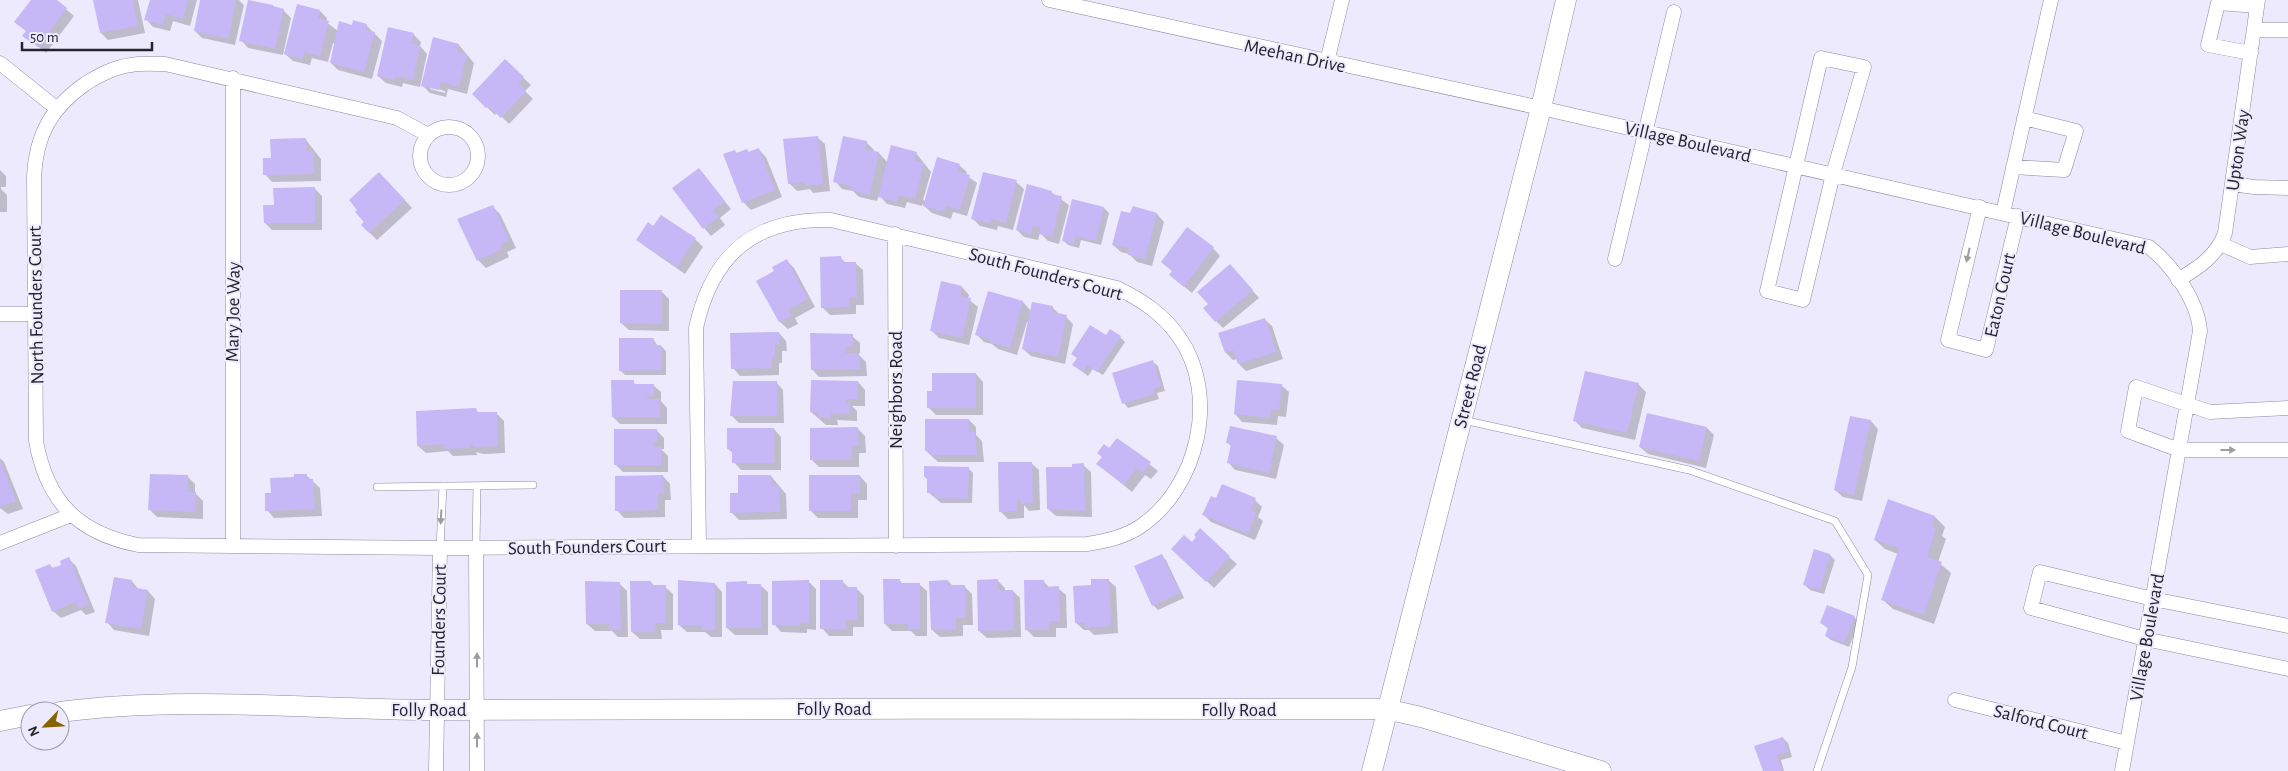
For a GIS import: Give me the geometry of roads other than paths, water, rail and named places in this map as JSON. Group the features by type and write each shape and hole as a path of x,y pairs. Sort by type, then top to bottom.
{"street":[{"name":"Meehan Drive","path":"1049,0 1541,108"},
{"path":"1327,62 1342,0"},
{"name":"Street Road","path":"1372,771 1386,709 1541,108 1566,0"},
{"path":"2003,213 2051,0"},
{"path":"2250,53 2208,45 2218,3 2258,3"},
{"name":"Upton Way","path":"2178,280 2202,265 2221,244 2225,233 2258,3"},
{"path":"1615,259 1644,131 1674,12"},
{"path":"2254,30 2288,30"},
{"path":"1821,58 1864,67 1833,174 1803,300 1767,291 1797,166 1821,58"},
{"path":"0,63 56,108"},
{"name":"North Founders Court","path":"428,136 397,118 233,78 166,64 131,65 111,70 90,81 70,95 56,108 39,141 34,166 37,449 40,465 49,487 71,515 93,531 115,541 138,545 440,548"},
{"name":"Mary Joe Way","path":"233,78 233,545"},
{"name":"Village Boulevard","path":"1541,108 2149,247 2162,256 2199,317 2200,331 2122,771"},
{"path":"2013,167 2064,170 2076,131 2024,118"},
{"path":"449,126 460,128 470,134 477,144 479,155 477,167 471,177 462,183 450,186 438,184 429,178 422,168 420,157 422,145 428,136 437,129 449,126"},
{"path":"2232,184 2288,188"},
{"name":"Eaton Court","path":"1980,207 1948,340 1986,350 2018,216"},
{"name":"South Founders Court","path":"476,547 1087,544 1118,537 1140,527 1159,512 1174,493 1185,472 1197,438 1201,412 1196,377 1188,352 1162,316 1141,300 1117,288 831,220 806,219 773,226 751,238 731,254 720,266 702,303 696,328 699,545"},
{"name":"Neighbors Road","path":"895,234 896,546"},
{"path":"2221,244 2250,257 2288,254"},
{"path":"0,314 35,314"},
{"path":"2288,408 2210,412 2136,387 2128,432 2179,450 2288,450"},
{"path":"0,543 71,515"},
{"name":"Founders Court","path":"436,771 440,548 476,547 477,771"},
{"path":"2288,626 2152,599 2040,572 2031,608 2145,638 2288,669"},
{"name":"Salford Court","path":"1955,700 2127,743"},
{"name":"Folly Road","path":"70,711 146,704 436,710 737,707 1386,709 1421,717 1600,771"},
{"path":"0,721 20,717"}],"lane":[{"path":"1460,420 1689,470 1835,521 1868,575 1852,667 1817,771"},
{"path":"377,487 533,485"},
{"path":"440,548 443,486"},
{"path":"476,486 476,547"}]}
